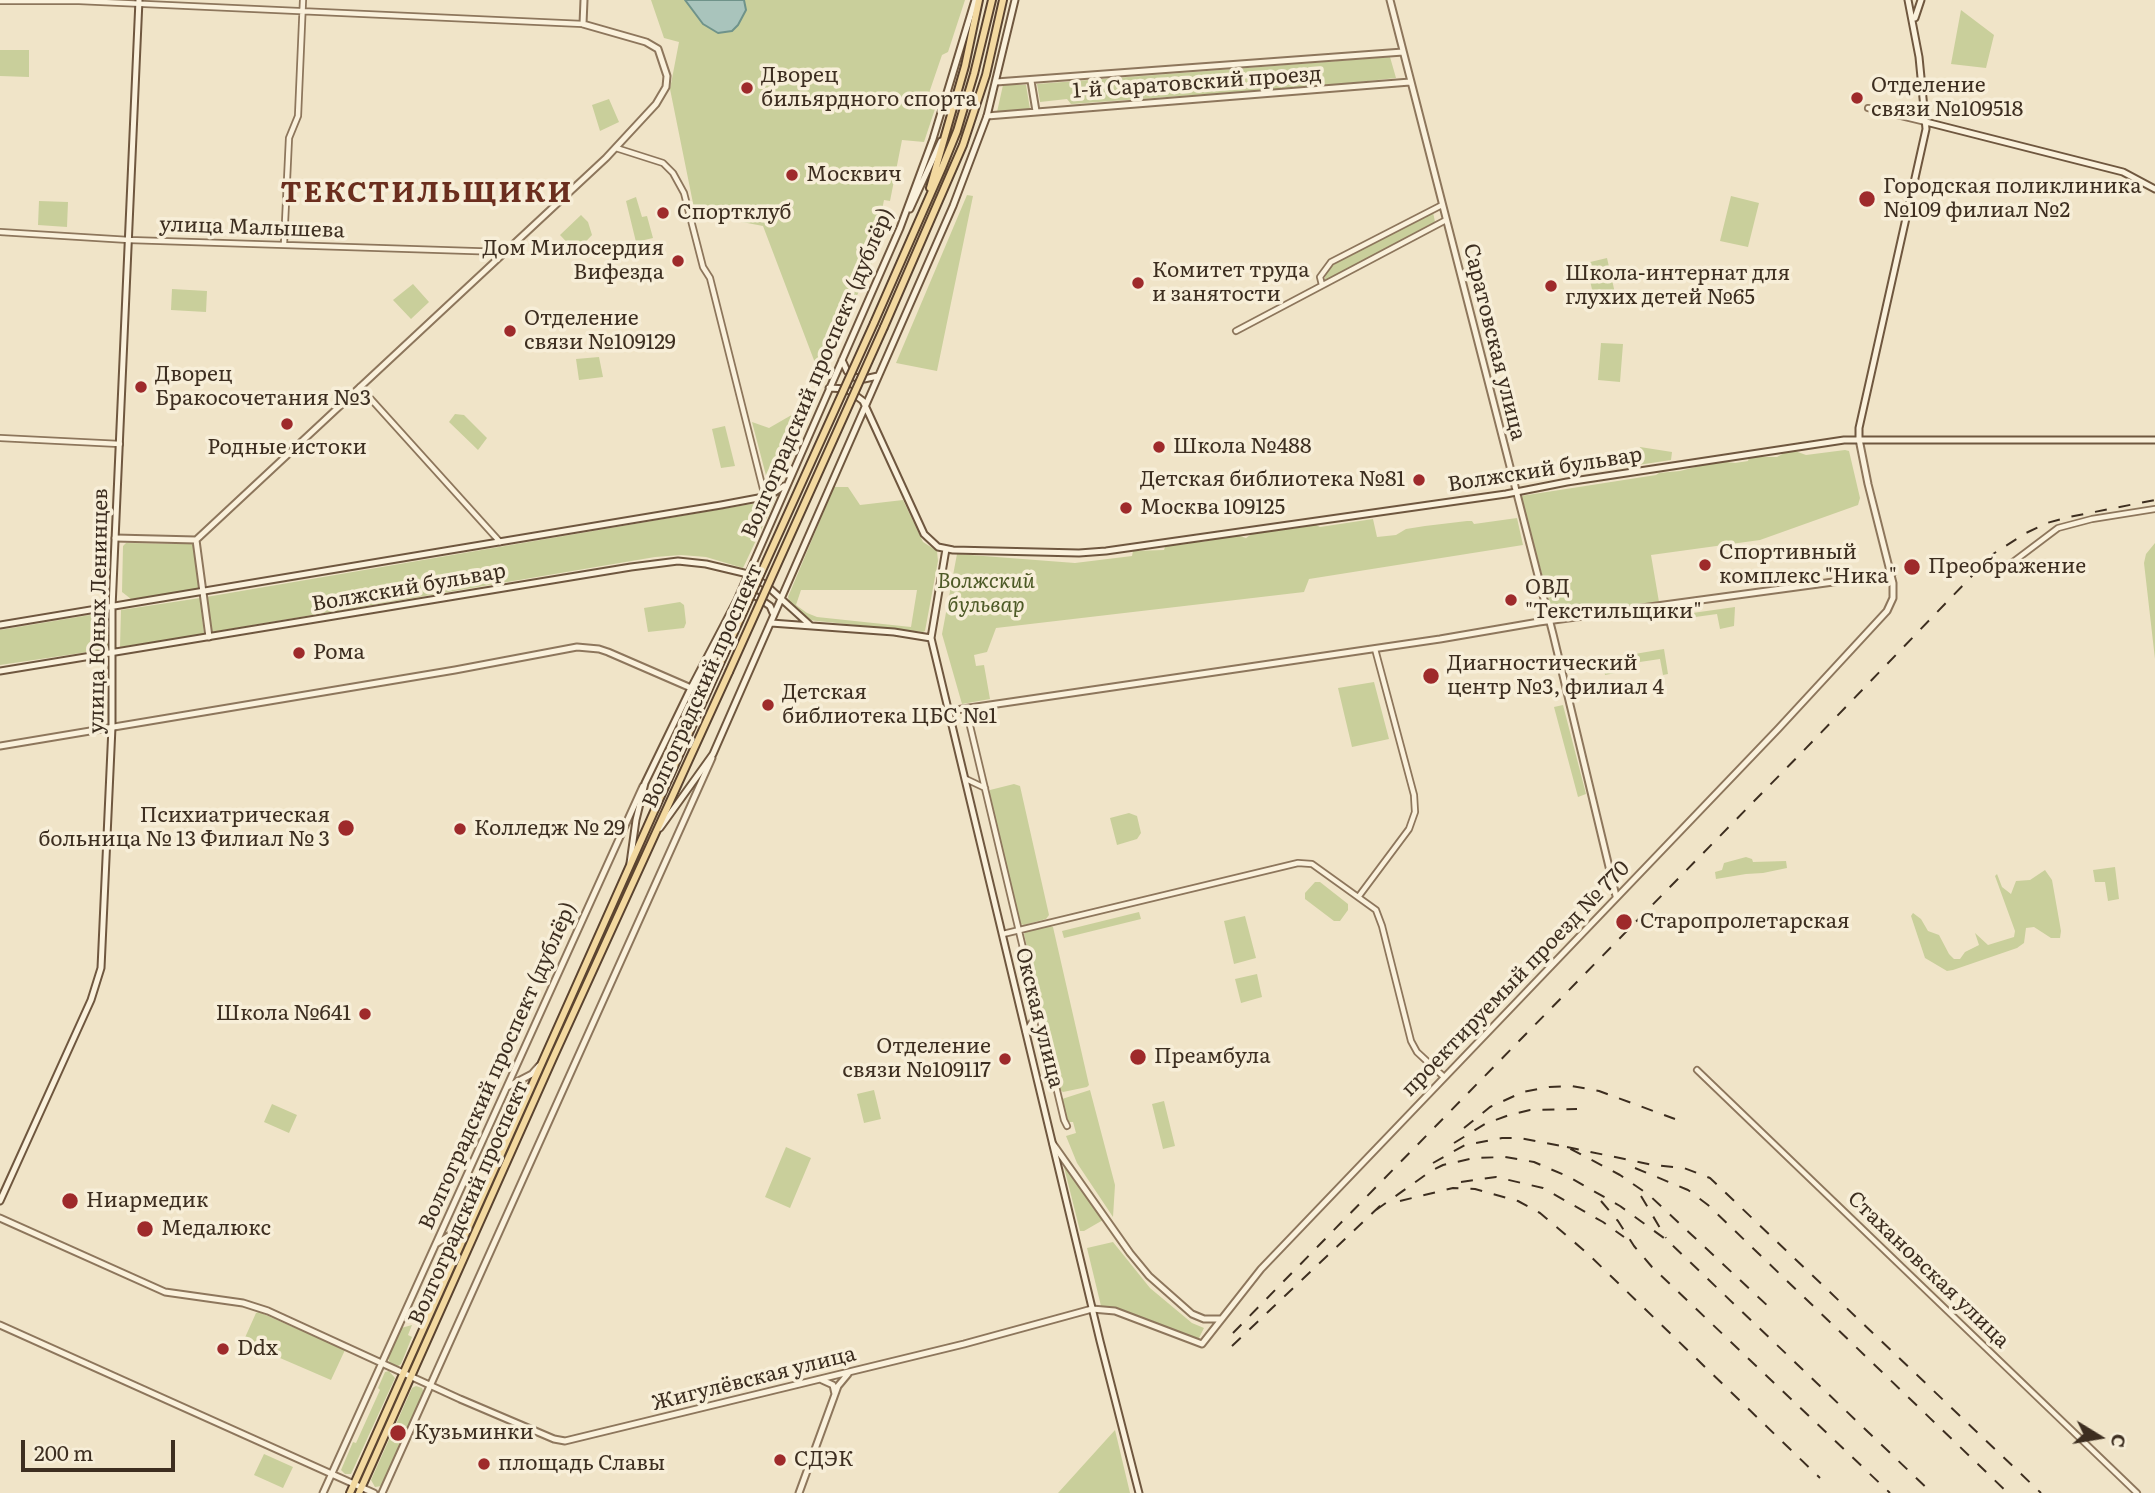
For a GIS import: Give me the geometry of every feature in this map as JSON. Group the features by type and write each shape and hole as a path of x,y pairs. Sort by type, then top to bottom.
{"main road":[{"name":"Волгоградский проспект","path":"350,1493 925,209 968,96 992,0"},
{"name":"Волгоградский проспект","path":"360,1490 884,327 963,145 986,75 1003,0"},
{"path":"925,209 965,66 973,32 976,1"}],"street":[{"path":"285,244 289,138 298,116 303,0"},
{"path":"583,24 584,0"},
{"name":"Саратовская улица","path":"1390,0 1549,621 1616,896"},
{"name":"проектируемый проезд № 770","path":"1092,1310 1115,1311 1202,1344 1269,1260 1887,611 1893,598 1892,574 1868,484 1859,428 1926,122 1914,24 1908,0"},
{"path":"1914,24 1921,0"},
{"path":"0,1 139,2 583,24 655,46 661,53 666,69 667,82 663,93 616,148 197,540 115,538"},
{"name":"Волгоградский проспект (дублёр)","path":"332,1474 432,1248 645,783 738,597 900,228 933,139 976,1"},
{"path":"382,1493 713,754 964,180 987,116 1015,1"},
{"name":"улица Юных Ленинцев","path":"0,1201 99,979 102,955 112,727 112,608 139,2"},
{"name":"1-й Саратовский проезд","path":"996,82 1403,52"},
{"path":"1031,81 1036,111"},
{"name":"1-й Саратовский проезд","path":"987,116 1410,82"},
{"path":"1868,108 2123,172 2155,189"},
{"path":"900,228 919,193 947,125"},
{"path":"616,148 656,160 673,173 684,193 703,267 710,278 765,497"},
{"path":"1322,285 1320,277 1331,262 1443,205"},
{"path":"1236,331 1446,220"},
{"name":"улица Малышева","path":"0,232 129,240 503,252"},
{"path":"842,359 847,371 854,377 864,379 878,376"},
{"path":"359,386 500,542"},
{"path":"829,388 842,387 852,391 866,404 924,534 936,545 946,549"},
{"path":"0,438 120,444"},
{"name":"Волжский бульвар","path":"946,549 1094,552 1516,492 1859,439 2155,440"},
{"name":"Волжский бульвар","path":"0,625 765,497 782,489 790,478"},
{"path":"2009,565 2058,528 2092,519 2155,509"},
{"path":"197,540 209,637"},
{"name":"Окская улица","path":"946,549 931,638 1092,1310 1139,1493"},
{"name":"Волжский бульвар","path":"0,671 678,561 706,564 748,575 766,585 810,625"},
{"path":"949,711 1549,621 1892,574"},
{"path":"738,597 748,594 757,597 770,606 772,620"},
{"path":"772,620 931,638"},
{"path":"0,746 456,670 577,647 608,652 691,688"},
{"path":"1359,896 1409,829 1415,812 1413,795 1375,649"},
{"path":"966,709 1067,1126"},
{"path":"654,836 713,754"},
{"path":"966,779 985,788"},
{"name":"Волгоградский проспект (дублёр)","path":"630,866 636,820 645,783"},
{"path":"1003,934 1302,862 1319,867 1373,907 1380,919 1411,1041 1417,1052 1444,1077"},
{"path":"1026,1032 1038,1012"},
{"path":"505,1090 532,1074 539,1066"},
{"name":"Стахановская улица","path":"1697,1070 2137,1493"},
{"path":"1053,1144 1149,1276 1192,1314 1204,1319 1220,1320"},
{"path":"432,1248 458,1230 474,1213"},
{"name":"Жигулёвская улица","path":"0,1218 155,1289 253,1305 430,1386 554,1439 565,1441 1092,1310"},
{"path":"0,1325 354,1484 360,1490 374,1493"},
{"path":"799,1493 843,1378 851,1371"},
{"path":"811,1381 830,1382 835,1397"},
{"path":"323,1493 332,1474"}],"green space":[{"name":"Москвич","path":"651,0 965,0 948,52 942,55 928,96 937,103 924,142 902,140 890,201 884,200 882,210 894,215 820,376 763,226 695,213 670,89 679,42 664,38"},
{"path":"1961,10 1994,35 1986,68 1951,64"},
{"path":"0,50 29,50 29,77 0,76"},
{"path":"1390,57 1396,78 1320,86 1071,104 1067,99 1040,102 1037,84"},
{"path":"1003,85 1026,85 1030,109 997,112"},
{"path":"609,99 619,122 600,131 592,105"},
{"path":"967,195 973,196 937,371 896,363"},
{"path":"1731,196 1759,203 1748,247 1720,241"},
{"path":"636,197 642,217 647,216 653,238 636,242 626,201"},
{"path":"39,201 68,202 67,227 38,225"},
{"path":"1433,212 1435,222 1324,281 1327,270 1344,257"},
{"path":"581,215 588,222 592,235 576,252 560,235"},
{"path":"1607,258 1617,302 1596,307 1586,263"},
{"path":"413,284 429,302 411,319 393,300"},
{"path":"172,289 207,291 206,312 171,310"},
{"path":"1601,343 1623,344 1620,382 1598,380"},
{"path":"599,357 603,377 579,380 576,359"},
{"path":"802,409 769,487 752,422 769,428"},
{"path":"455,414 464,415 487,438 478,450 449,422"},
{"path":"725,426 735,466 721,468 712,429"},
{"path":"1640,447 1672,452 1671,460 1625,467 1625,457 1636,458"},
{"path":"1795,451 1806,455 1849,451 1860,498 1858,505 1760,540 1651,555 1659,602 1562,616 1551,608 1521,496 1680,471 1719,461 1735,463 1748,461 1749,457 1777,457 1786,452"},
{"path":"834,487 848,487 860,505 903,500 923,542 937,551 938,561 923,632 808,620 790,604 788,597","holes":["801,590 917,590 911,627 817,617 796,605"]},
{"path":"775,500 743,568 706,557 655,557 212,632 206,597"},
{"name":"Волжский бульвар","path":"1517,518 1523,545 1309,579 1304,592 996,628 987,652 974,655 976,666 984,665 990,699 962,704 942,634 957,554 1075,563 1132,556 1133,551 1164,550 1165,547 1194,541 1237,535 1246,538 1253,533 1284,528 1316,525 1320,527 1373,519 1377,537 1396,535 1406,529 1425,526 1467,521 1474,524"},
{"path":"126,543 194,544 199,589 131,599 122,592 123,546"},
{"path":"2155,543 2155,659 2144,563 2146,554"},
{"path":"200,598 204,634 120,647 121,610"},
{"path":"680,602 684,605 684,628 648,632 644,608"},
{"path":"1735,607 1734,626 1720,629 1717,614 1681,619 1664,617"},
{"path":"108,612 108,649 0,665 0,630"},
{"path":"1664,649 1668,674 1663,675 1660,659 1633,663 1626,671 1605,675 1604,666 1600,666 1599,660"},
{"path":"1374,682 1389,739 1352,747 1338,688"},
{"path":"1563,705 1586,794 1578,797 1554,707"},
{"path":"1014,784 1020,786 1049,915 1046,919 1024,925 1020,924 988,795 990,790"},
{"path":"1129,813 1137,816 1141,833 1137,839 1117,845 1110,818"},
{"path":"1746,857 1753,862 1786,861 1787,868 1716,879 1715,872 1722,870 1724,863"},
{"path":"2115,867 2119,899 2108,901 2105,882 2095,882 2093,870"},
{"path":"2045,870 2052,880 2060,938 2051,938 2034,927 2026,928 2024,943 2017,948 1947,971 1925,958 1911,916 1913,913 1921,919 1928,931 1939,935 1954,959 1960,959 1965,952 1979,945 1975,933 1988,945 2014,937 2015,931 1995,876 1997,874 2002,887 2011,894 2016,881 2030,880"},
{"path":"1315,882 1320,882 1348,904 1348,910 1340,921 1334,921 1305,899 1305,893"},
{"path":"1139,912 1141,919 1064,938 1062,931"},
{"path":"1245,916 1256,958 1234,964 1224,921"},
{"path":"1048,925 1053,927 1089,1085 1063,1092 1060,1090 1024,934 1026,931"},
{"path":"1257,974 1262,997 1241,1003 1235,979"},
{"path":"874,1090 881,1119 864,1123 857,1094"},
{"path":"1090,1090 1115,1185 1113,1217 1077,1163 1066,1136 1076,1133 1073,1122 1066,1120 1062,1099"},
{"path":"1164,1101 1175,1146 1163,1149 1152,1104"},
{"path":"272,1104 297,1115 289,1133 264,1122"},
{"path":"786,1147 811,1158 790,1208 765,1197"},
{"path":"1066,1166 1103,1220 1084,1231 1080,1231 1064,1167"},
{"path":"1113,1242 1150,1288 1192,1323 1204,1328 1198,1340 1101,1306 1087,1248"},
{"path":"256,1313 345,1350 331,1380 243,1342"},
{"path":"412,1325 408,1335 412,1337 401,1364 390,1364 388,1357 401,1328"},
{"path":"389,1371 395,1378 351,1474 345,1474 341,1470 380,1390 378,1388 385,1372"},
{"path":"412,1388 422,1388 424,1393 382,1486 375,1487 371,1480"},
{"path":"1115,1430 1130,1493 1058,1493"},
{"path":"264,1454 293,1467 283,1488 254,1475"}],"water":[{"path":"685,0 744,0 746,10 732,31 718,33 703,24"}],"railway":[{"path":"1233,1333 1993,554 2047,523 2155,500"},
{"path":"1464,1128 1490,1107 1523,1092 1572,1086 1599,1091 1675,1119"},
{"path":"1454,1143 1485,1124 1509,1115 1530,1110 1577,1109"},
{"path":"1433,1163 1465,1145 1502,1138 1520,1138 1567,1147 1620,1175 1649,1195 1770,1308"},
{"path":"1567,1147 1653,1165 1684,1168 1710,1178 2041,1493"},
{"path":"1376,1210 1431,1171 1443,1165 1474,1158 1505,1157 1534,1162 1569,1177 1620,1206 1668,1241 1932,1493"},
{"path":"1635,1168 1688,1190 1708,1205 2008,1493"},
{"path":"1461,1182 1496,1177 1543,1188 1624,1237"},
{"path":"1400,1201 1453,1188 1475,1189 1518,1201 1540,1213 1587,1253 1820,1478"},
{"path":"1641,1196 1666,1238"},
{"path":"1601,1201 1652,1267 1890,1493"},
{"path":"1232,1346 1382,1204"}],"place":[{"name":"Дворец бильярдного спорта","path":"747,88"},
{"name":"Отделение связи №109518","path":"1857,98"},
{"name":"Москвич","path":"792,175"},
{"name":"Городская поликлиника №109 филиал №2","path":"1867,199"},
{"name":"Спортклуб","path":"663,213"},
{"name":"Дом Милосердия Вифезда","path":"678,261"},
{"name":"Комитет труда и занятости","path":"1138,283"},
{"name":"Школа-интернат для глухих детей №65","path":"1551,286"},
{"name":"Отделение связи №109129","path":"510,331"},
{"name":"Дворец Бракосочетания №3","path":"141,387"},
{"name":"Родные истоки","path":"287,424"},
{"name":"Школа №488","path":"1159,447"},
{"name":"Детская библиотека №81","path":"1419,480"},
{"name":"Москва 109125","path":"1126,508"},
{"name":"Спортивный комплекс \"Ника\"","path":"1705,565"},
{"name":"Преображение","path":"1912,567"},
{"name":"ОВД \"Текстильщики\"","path":"1511,600"},
{"name":"Рома","path":"299,653"},
{"name":"Диагностический центр №3, филиал 4","path":"1431,676"},
{"name":"Детская библиотека ЦБС №1","path":"768,705"},
{"name":"Психиатрическая больница № 13 Филиал № 3","path":"346,828"},
{"name":"Колледж № 29","path":"460,829"},
{"name":"Старопролетарская","path":"1624,922"},
{"name":"Школа №641","path":"365,1014"},
{"name":"Преамбула","path":"1138,1057"},
{"name":"Отделение связи №109117","path":"1005,1059"},
{"name":"Ниармедик","path":"70,1201"},
{"name":"Медалюкс","path":"145,1229"},
{"name":"Ddx","path":"223,1349"},
{"name":"Кузьминки","path":"398,1433"},
{"name":"СДЭК","path":"780,1460"},
{"name":"площадь Славы","path":"484,1464"}],"district":[{"name":"ТЕКСТИЛЬЩИКИ","path":"427,194"}]}
